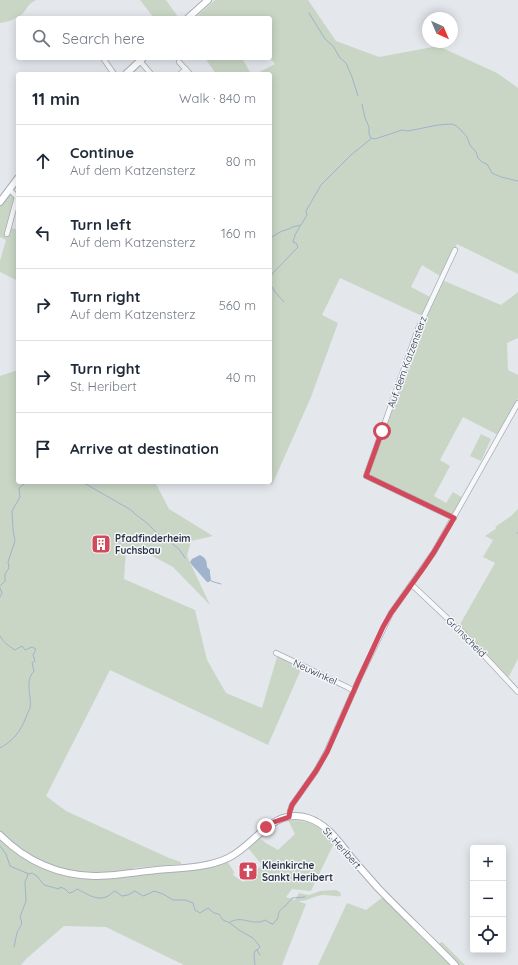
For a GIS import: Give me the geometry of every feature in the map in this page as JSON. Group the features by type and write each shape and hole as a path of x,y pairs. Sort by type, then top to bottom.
{"street":[{"path":"190,16 208,0"},
{"path":"104,60 113,72"},
{"path":"128,72 142,60 150,72"},
{"path":"179,62 188,72"},
{"path":"182,72 186,69"},
{"path":"0,202 16,180"},
{"path":"9,189 16,196"},
{"path":"7,234 16,201"},
{"name":"Auf dem Katzensterz","path":"454,518 366,476 418,328 455,250"},
{"path":"289,817 292,805 316,771 327,752 386,622 394,608 434,552 518,403"},
{"name":"Grünscheid","path":"411,584 463,633 518,692"},
{"name":"Neuwinkel","path":"276,654 354,691"},
{"name":"St. Heribert","path":"0,835 24,855 38,863 58,871 74,875 95,876 182,868 214,863 228,858 244,848 266,827 274,822 289,817 308,818 317,822 330,832 380,889 455,965"}],"green space":[{"path":"0,0 36,0 30,4 20,16 16,16 16,18 10,21 0,23"},
{"path":"140,0 166,0 177,16 152,16"},
{"path":"215,0 308,0 336,41 379,57 427,48 442,48 497,73 518,88 518,274 457,244 440,276 422,265 411,287 430,297 422,316 340,278 322,315 338,323 311,397 272,485 270,484 272,484 272,72 260,72 275,64 272,60 272,16 197,16"},
{"path":"206,60 243,60 250,72 215,72"},
{"path":"10,193 16,197 8,230 12,228 16,229 16,280 0,272 0,261 6,240 0,237 0,201"},
{"path":"442,280 501,305 518,292 518,338 507,343 508,370 518,375 518,398 498,435 463,417 440,460 450,466 434,496 446,503 453,492 463,498 453,516 370,475 383,434 422,327"},
{"path":"16,371 16,484 156,484 169,509 213,536 191,541 187,556 210,605 173,567 136,547 126,550 124,579 195,610 207,660 226,693 262,708 277,657 283,658 302,667 268,745 110,670 46,796 66,811 169,858 181,862 181,864 133,868 133,874 227,861 234,872 233,875 243,882 262,865 248,848 258,837 278,850 295,834 288,820 303,821 324,831 335,841 311,891 292,889 286,897 295,900 299,893 309,895 320,891 336,890 340,892 341,896 321,895 298,901 306,904 282,965 184,965 106,927 64,926 21,965 0,965 0,376"},
{"path":"481,434 491,439 481,461 470,456"},
{"path":"518,509 518,659 508,678 459,626 495,563 483,557 493,540 485,536 497,528 495,527"},
{"path":"383,897 433,947 442,942 465,965 318,965 347,903 366,910"}],"water":[{"path":"200,555 206,560 207,567 210,570 211,579 209,582 207,582 190,562 192,559"}],"waterway":[{"path":"309,13 325,39 333,46 340,58 346,63 358,96"},
{"path":"362,104 371,138"},
{"path":"272,237 282,231 301,225 307,215 306,211 321,185 351,155 372,138 375,139 402,130 408,131 438,125 455,125 467,137 478,158 487,164 492,173 518,181"},
{"path":"272,274 298,247 296,243 293,242 300,226"},
{"path":"272,287 284,302"},
{"path":"0,586 5,581 5,574 9,568 8,562 15,541 12,511 20,497 19,488 24,484"},
{"path":"86,484 131,510 163,538 167,538 179,549 185,558"},
{"path":"209,580 221,584"},
{"path":"0,588 2,593 0,597"},
{"path":"0,636 15,650 22,646 25,650 32,647 36,649 33,655 35,661 32,663 34,671 29,680 30,708 22,727 9,742 0,748"},
{"path":"0,846 6,854 10,866 29,874 32,873 37,876 44,885 59,889 60,887 69,893 77,889 91,896 102,898 107,897 115,891 122,896 128,895 135,891 143,896 154,891 173,900 185,900 193,903 195,910 200,913 208,908 214,913 219,914 223,920 253,938 258,944 260,947 254,954 255,965"},
{"path":"14,947 17,933 22,924 20,917 26,901 25,882 28,875 27,874"},
{"path":"230,922 234,920 255,922 265,920 273,924 278,918 280,911 292,898 305,897"},
{"path":"257,950 260,955"}],"place":[{"name":"Pfadfinderheim Fuchsbau","path":"101,544"},
{"name":"Kleinkirche Sankt Heribert","path":"248,871"}],"route":[{"path":"266,827 274,822 289,817 292,805 316,771 327,752 383,627 400,599 434,552 454,518 366,476 382,431"}]}
